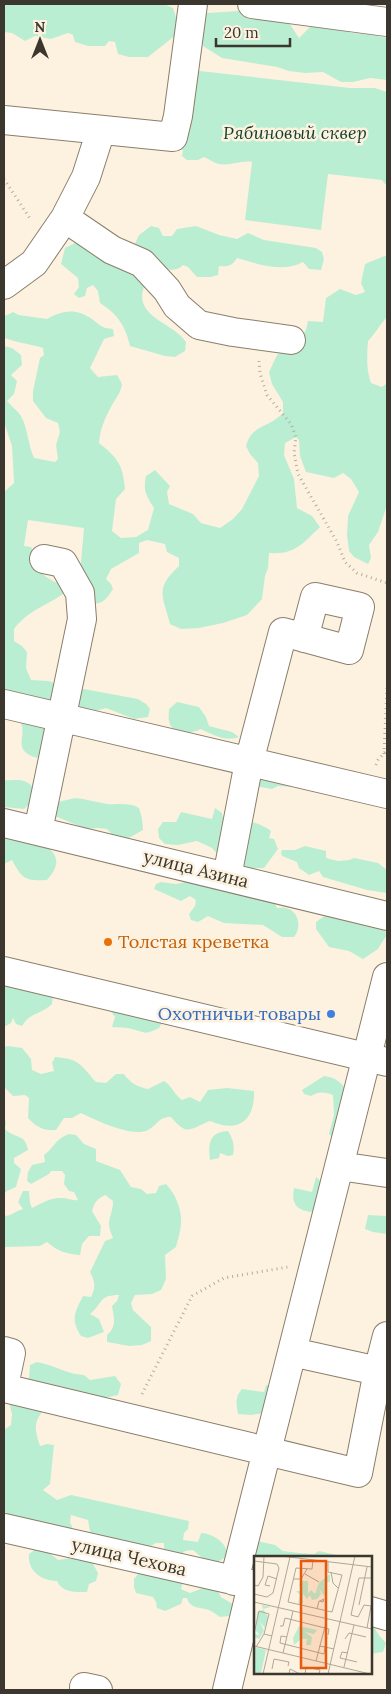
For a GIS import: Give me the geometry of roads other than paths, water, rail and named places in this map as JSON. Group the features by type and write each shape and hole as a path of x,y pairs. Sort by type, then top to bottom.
{"street":[{"path":"4,120 173,137 178,116 193,4"},
{"path":"252,4 288,6 387,22"},
{"path":"4,285 34,263 65,218 86,177 101,130"},
{"path":"65,218 112,250 142,263 167,290 177,306 199,325 291,340"},
{"path":"38,831 82,619 80,593 63,563 44,559"},
{"path":"227,877 249,762 283,632 304,638"},
{"path":"4,704 387,794"},
{"name":"улица Азина","path":"4,823 387,916"},
{"path":"4,971 377,1060"},
{"path":"227,1690 247,1584 267,1451 339,1166 377,1060 387,977"},
{"path":"339,1166 387,1173"},
{"path":"4,1351 11,1353 4,1387 358,1473 383,1372 387,1336"},
{"path":"292,1352 383,1372"},
{"name":"улица Чехова","path":"4,1528 247,1584"},
{"path":"371,1611 387,1616"},
{"path":"84,1690 84,1687 98,1690"}],"place":[{"name":"Толстая креветка","path":"108,942"},
{"name":"Охотничьи товары","path":"331,1014"}],"park label":[{"name":"Рябиновый сквер","path":"295,133"}]}
